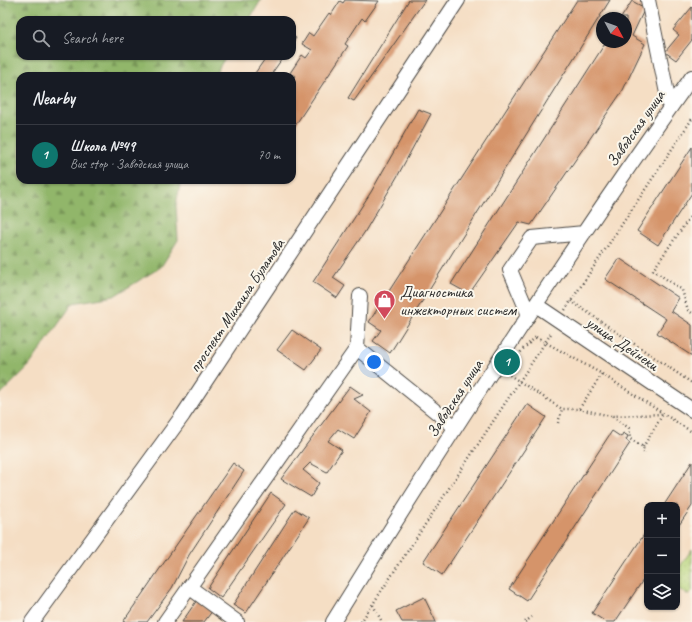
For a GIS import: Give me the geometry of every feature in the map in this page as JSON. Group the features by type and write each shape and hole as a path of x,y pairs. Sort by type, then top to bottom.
{"street":[{"name":"проспект Михаила Булатова","path":"32,622 183,415 458,0"},
{"path":"648,0 670,108"},
{"name":"Заводская улица","path":"333,622 455,427 532,310 692,77"},
{"path":"532,310 510,270 532,238 584,234"},
{"path":"165,622 357,348 360,296"},
{"name":"улица Дейнеки","path":"532,310 559,320 692,410"},
{"path":"357,348 455,427"},
{"path":"189,587 237,622"}],"path":[{"path":"361,622 692,119"},
{"path":"692,214 654,270 682,290 688,310 692,313"},
{"path":"571,301 692,383"},
{"path":"663,414 611,416 580,409 562,409 508,374 522,350 536,337 602,374 692,432"},
{"path":"580,409 602,374"},
{"path":"558,423 562,409"},
{"path":"642,447 663,414"},
{"path":"611,416 628,428 629,438 642,447 644,454"},
{"path":"373,605 382,622"},
{"path":"525,622 532,617"}],"green space":[{"path":"0,0 261,0 251,16 16,16 16,60 224,60 216,72 16,72 16,184 180,184 176,205 178,240 161,267 114,296 73,303 29,366 0,395"},
{"path":"692,549 692,592 689,595 680,590 680,567"}],"building":[{"path":"345,0 379,1 365,21 362,18 345,44 348,46 296,124 296,72 291,72 302,55 306,58 312,50 302,44 309,33 313,36 329,13 331,15 340,1 343,3"},
{"path":"409,0 425,0 354,101 348,98"},
{"path":"577,0 610,0 603,12 596,12 596,22 390,353 373,341 381,330 369,322"},
{"path":"632,1 645,8 632,36 632,12 625,12"},
{"path":"692,7 692,40 676,60 665,52 679,35 673,30"},
{"path":"632,36 645,44 623,90 531,225 519,222 469,294 451,284 602,48 632,48"},
{"path":"264,60 281,60 273,72 256,72"},
{"path":"418,109 431,114 397,177 364,233 333,278 345,286 337,298 313,282 371,192"},
{"path":"692,147 692,193 658,245 637,231"},
{"path":"619,258 679,298 671,311 692,325 692,356 657,333 666,319 605,279"},
{"path":"292,330 321,350 306,370 277,350"},
{"path":"350,386 363,395 354,399 371,412 354,439 338,429 328,441 342,450 327,472 310,463 303,470 319,483 311,497 281,479"},
{"path":"527,404 546,417 442,575 423,562"},
{"path":"612,431 621,437 623,433 628,436 626,440 630,443 527,601 509,589"},
{"path":"692,462 692,506 680,524 680,502 666,502"},
{"path":"233,463 244,471 189,555 172,588 147,622 123,622"},
{"path":"271,493 286,504 221,598 208,588"},
{"path":"295,509 309,518 246,613 233,605"},
{"path":"644,535 644,578 615,622 606,622 592,613"},
{"path":"424,597 436,622 402,622 396,611"},
{"path":"197,600 213,610 204,622 182,622"}],"place":[{"name":"Диагностика инжекторных систем","path":"385,320"},
{"name":"Школа №49","path":"507,362"}]}
